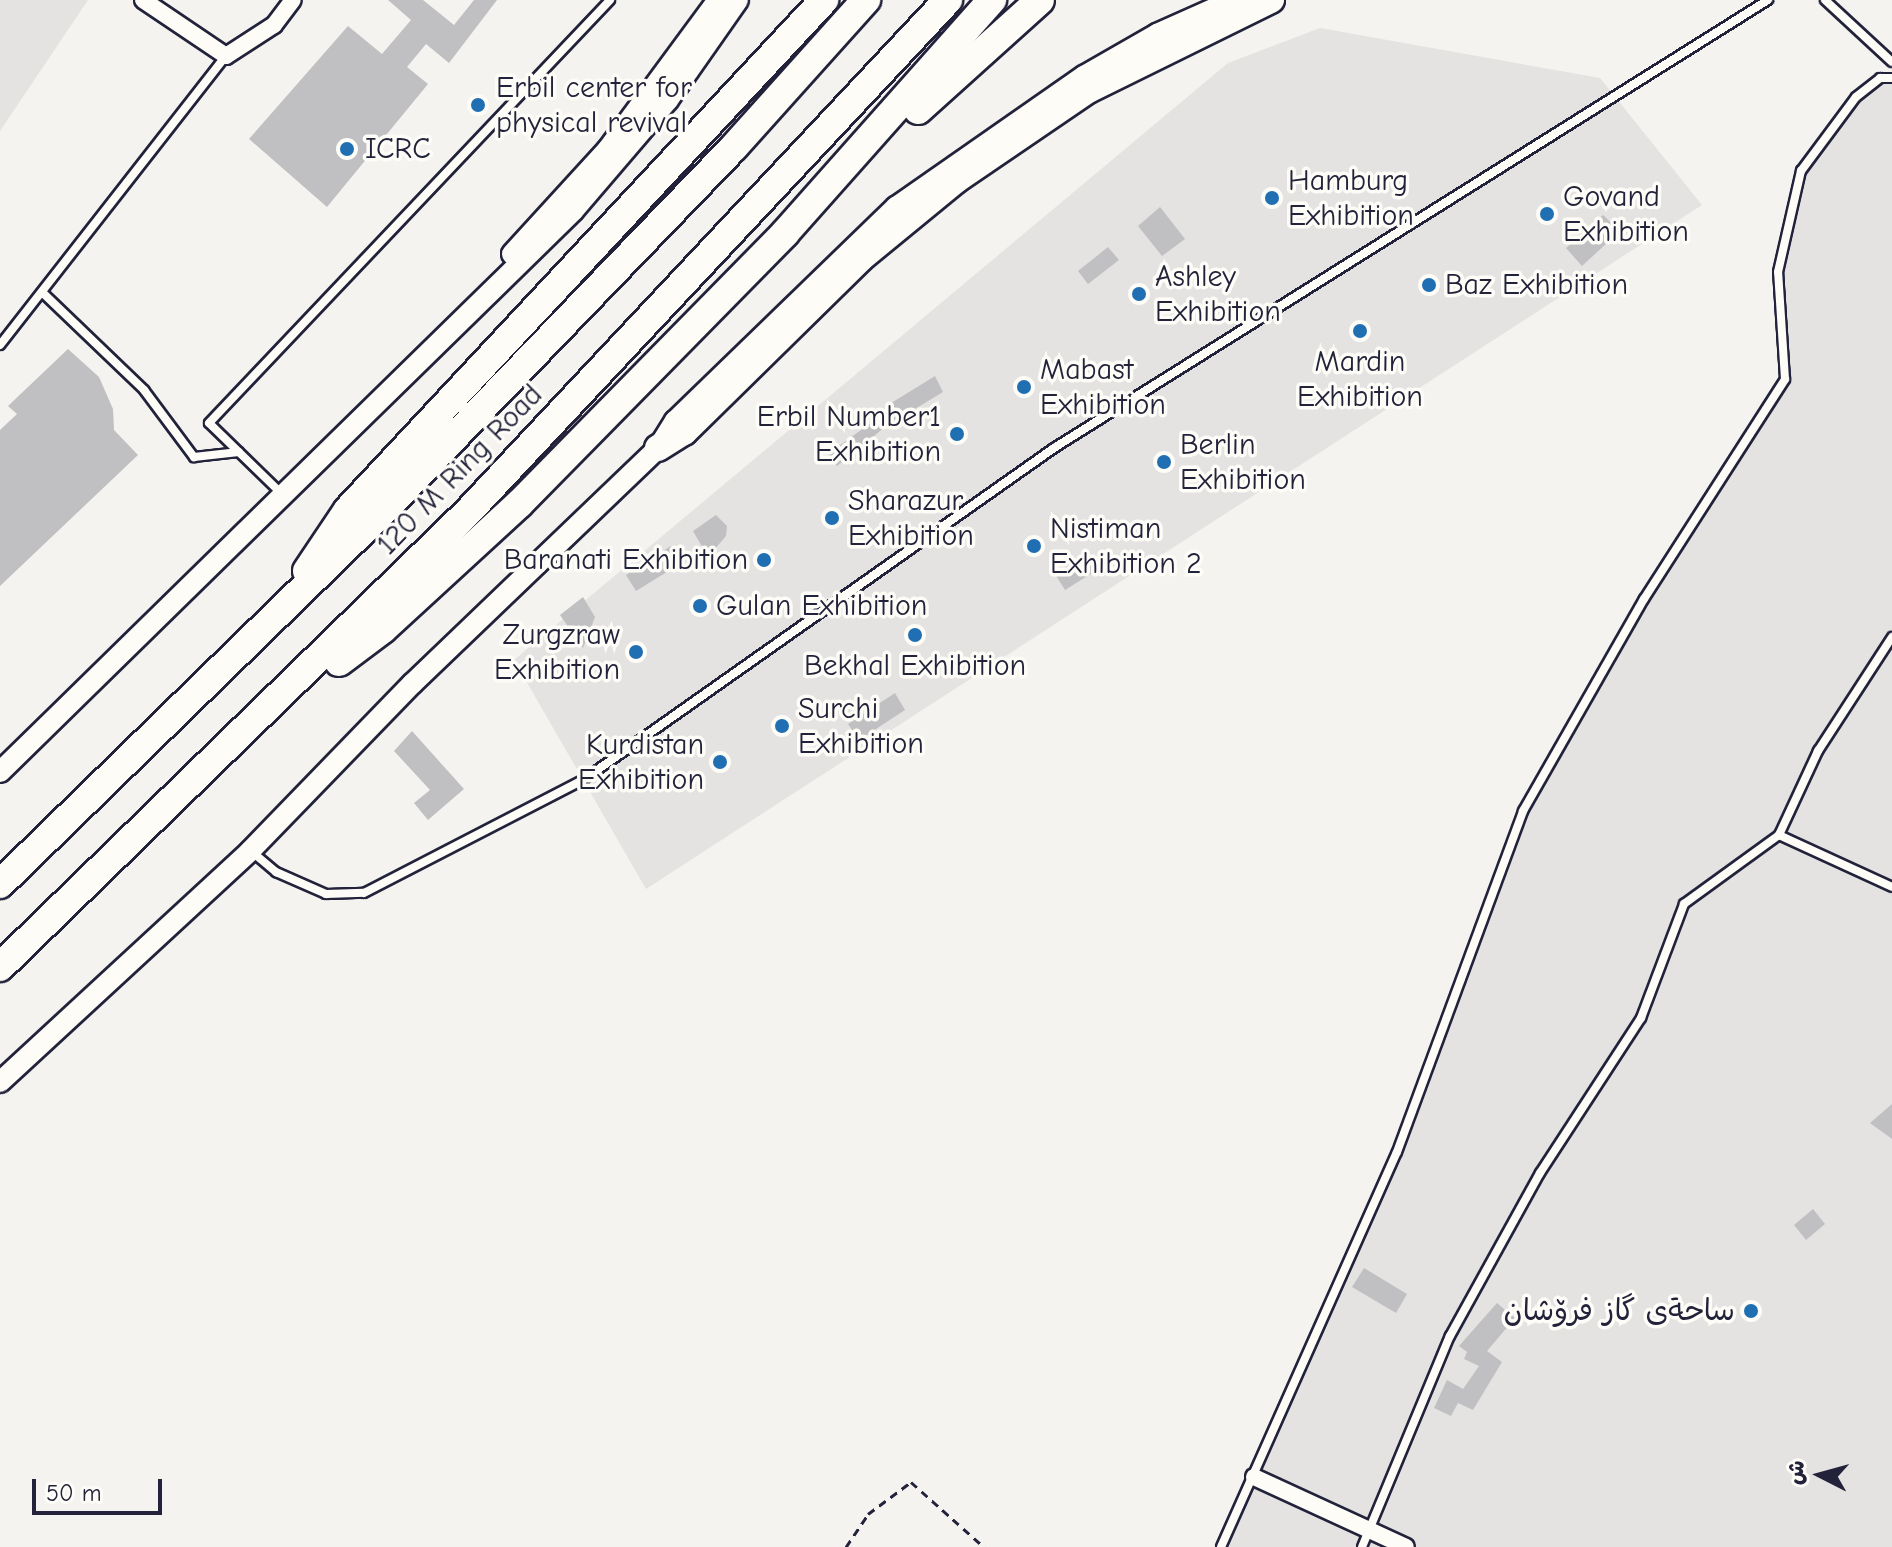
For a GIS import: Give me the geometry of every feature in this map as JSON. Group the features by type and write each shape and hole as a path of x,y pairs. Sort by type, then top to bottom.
{"highway":[{"path":"289,604 348,510 824,0"},
{"name":"120 M Ring Road","path":"0,884 289,604 536,354 866,0"},
{"name":"120 M Ring Road","path":"0,967 287,693 639,334 948,0"},
{"path":"287,693 383,629 509,513 785,233 992,0"},
{"path":"785,233 1040,0"},
{"path":"658,448 684,432 861,258 956,180 1088,90 1271,0"}],"street":[{"path":"143,0 226,56 274,25 293,0"},
{"path":"350,431 608,149 718,0"},
{"path":"0,772 574,210 668,100 738,0"},
{"path":"0,1082 250,851 412,684 658,448 675,421 896,207 1084,76 1157,34 1233,0"},
{"path":"1254,1477 1406,1547"}],"lane":[{"path":"283,495 209,423 610,0"},
{"path":"250,851 276,872 326,894 364,893 583,780 1054,448 1768,0"},
{"path":"1825,0 1892,62"},
{"path":"0,345 44,294 226,56"},
{"path":"1221,1547 1397,1152 1523,811 1644,599 1785,379 1778,272 1801,171 1856,97 1880,78 1892,78"},
{"path":"44,294 144,390 194,457 239,452"},
{"path":"1362,1547 1450,1336 1540,1173 1641,1018 1684,904 1779,835 1818,751 1892,637"},
{"path":"1779,835 1892,887"}],"path":[{"path":"846,1547 868,1514 911,1482 984,1547"}],"shaded area":[{"path":"0,0 88,0 0,131"},
{"path":"1320,28 1600,78 1702,205 646,889 514,660 1228,63"},
{"path":"1880,78 1892,78 1892,1547 1221,1547 1397,1152 1523,811 1644,599 1785,379 1778,272 1801,171 1834,124"}],"building":[{"path":"388,0 423,0 454,25 474,0 497,0 449,63 426,44 407,67 428,84 327,207 249,139 348,26 382,54 411,20"},
{"path":"1160,207 1185,239 1162,256 1138,226"},
{"path":"1603,215 1620,231 1582,266 1566,248"},
{"path":"1108,247 1119,260 1088,284 1078,271"},
{"path":"68,349 99,377 113,409 114,430 138,455 0,586 0,430 17,414 8,406"},
{"path":"935,376 943,392 885,427 837,466 828,454 890,409 888,405"},
{"path":"716,515 727,526 726,536 708,557 693,531"},
{"path":"671,546 683,562 636,591 626,575"},
{"path":"1085,555 1097,570 1065,590 1055,574"},
{"path":"583,597 595,617 583,648 560,615"},
{"path":"895,693 905,710 859,740 848,724"},
{"path":"412,731 464,789 428,820 414,803 430,790 394,751"},
{"path":"1892,1104 1892,1139 1870,1123"},
{"path":"1813,1209 1825,1224 1806,1240 1794,1225"},
{"path":"1364,1268 1407,1294 1396,1313 1352,1287"},
{"path":"1497,1303 1515,1318 1487,1351 1502,1362 1473,1410 1458,1403 1451,1416 1434,1408 1447,1380 1463,1389 1479,1366 1464,1359 1467,1352 1459,1346"}],"place":[{"name":"Erbil center for physical revival","path":"478,105"},
{"name":"ICRC","path":"347,149"},
{"name":"Hamburg Exhibition","path":"1272,198"},
{"name":"Govand Exhibition","path":"1547,214"},
{"name":"Baz Exhibition","path":"1429,285"},
{"name":"Ashley Exhibition","path":"1139,294"},
{"name":"Mardin Exhibition","path":"1360,331"},
{"name":"Mabast Exhibition","path":"1024,387"},
{"name":"Erbil Number1 Exhibition","path":"957,434"},
{"name":"Berlin Exhibition","path":"1164,462"},
{"name":"Sharazur Exhibition","path":"832,518"},
{"name":"Nistiman Exhibition 2","path":"1034,546"},
{"name":"Baranati Exhibition","path":"764,560"},
{"name":"Gulan Exhibition","path":"700,606"},
{"name":"Bekhal Exhibition","path":"915,635"},
{"name":"Zurgzraw Exhibition","path":"636,652"},
{"name":"Surchi Exhibition","path":"782,726"},
{"name":"Kurdistan Exhibition","path":"720,762"},
{"name":"ساحةی گاز فرۆشان","path":"1751,1311"}]}
